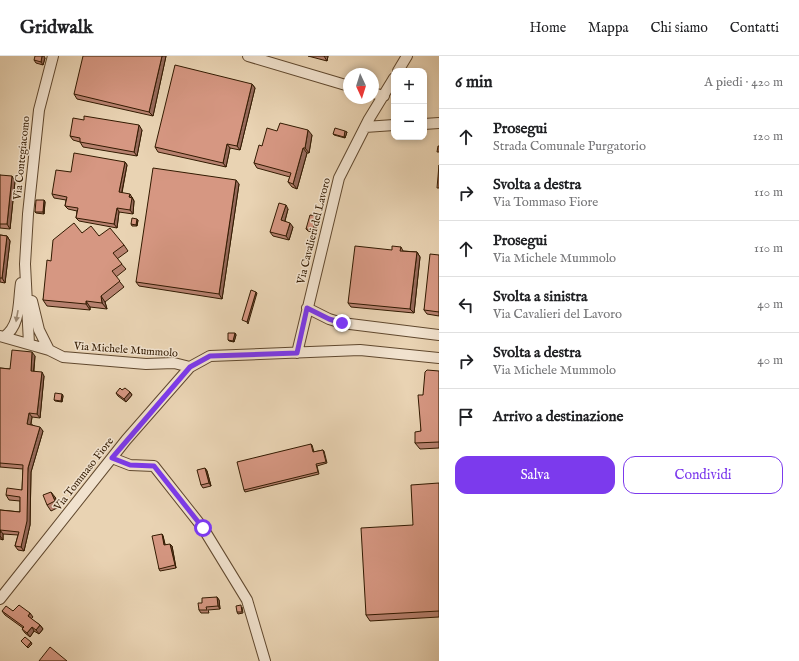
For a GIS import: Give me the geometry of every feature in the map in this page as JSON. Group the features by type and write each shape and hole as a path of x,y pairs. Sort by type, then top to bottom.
{"street":[{"name":"Via Contegiacomo","path":"1,336 11,332 16,321 25,264 28,214 39,110 52,56"},
{"path":"248,56 343,84"},
{"path":"400,68 407,56"},
{"name":"Via Cavalieri del Lavoro","path":"297,353 339,178 365,127 391,83"},
{"path":"379,95 384,96"},
{"path":"427,124 439,124"},
{"path":"365,127 391,126"},
{"name":"Via Contegiacomo","path":"25,264 29,344"},
{"name":"Via Contegiacomo","path":"25,264 35,316 48,350"},
{"path":"307,308 329,319 342,323 439,335"},
{"name":"Via Michele Mummolo","path":"1,336 48,350 63,357 146,364 174,363 190,367 210,356 360,350 439,358"},
{"name":"Via Tommaso Fiore","path":"0,599 112,458 190,367"},
{"path":"112,458 130,465 154,466 203,528 247,600 265,661"}],"building":[{"path":"35,56 42,56 41,62 34,60"},
{"path":"83,56 162,56 149,112 74,94"},
{"path":"175,65 252,84 237,146 227,144 223,163 155,147"},
{"path":"84,116 139,125 134,152 80,142 80,138 70,136 73,118 84,120"},
{"path":"280,123 308,130 305,148 303,148 293,184 288,182 291,173 254,163 259,145 262,146 267,128 277,131"},
{"path":"335,128 345,131 344,137 333,134"},
{"path":"74,153 125,162 119,192 130,194 129,197 132,198 130,210 117,208 114,224 76,218 78,208 65,206 67,197 52,194 56,170 71,172"},
{"path":"439,165 439,188 437,188"},
{"path":"153,168 236,180 219,294 136,282"},
{"path":"0,175 12,176 7,224 0,224"},
{"path":"36,200 44,200 43,212 35,212"},
{"path":"279,203 286,205 281,220 290,223 286,236 270,232"},
{"path":"310,215 316,216 313,230 306,229"},
{"path":"132,218 137,219 136,225 131,224"},
{"path":"74,223 82,233 91,226 99,236 110,228 124,245 113,253 122,264 112,271 120,281 101,296 102,303 86,301 86,304 43,300 47,260 51,261 53,240"},
{"path":"0,235 7,236 2,278 0,278"},
{"path":"355,246 392,250 392,246 401,247 400,251 417,252 410,309 348,303"},
{"path":"430,254 439,255 439,312 424,310"},
{"path":"251,290 256,292 247,322 242,320"},
{"path":"228,333 235,333 233,341 228,340"},
{"path":"12,350 32,352 31,371 42,372 37,414 29,413 27,424 40,427 28,468 27,521 21,547 15,546 19,532 0,530 0,510 20,512 20,497 6,495 7,488 22,490 23,465 0,463 0,368 10,369"},
{"path":"427,370 439,371 439,442 415,443 415,432 421,431 418,395 423,395 425,372"},
{"path":"120,388 122,390 125,388 130,392 124,399 116,393"},
{"path":"55,393 62,394 61,401 54,400"},
{"path":"311,444 313,452 323,450 326,462 316,464 318,472 244,490 237,462"},
{"path":"205,468 209,483 201,485 197,470"},
{"path":"439,483 439,611 366,615 361,528 413,525 411,485"},
{"path":"51,492 55,501 47,505 43,495"},
{"path":"162,534 164,545 170,544 175,565 159,569 152,536"},
{"path":"217,597 218,606 206,607 207,610 199,610 198,603 202,603 202,598"},
{"path":"19,605 30,613 28,616 40,625 36,630 32,627 27,633 22,629 24,627 2,611 6,606 13,611"},
{"path":"241,605 242,612 237,612 236,606"},
{"path":"25,637 31,642 27,647 21,641"},
{"path":"50,647 67,661 39,661"}],"route":[{"path":"203,528 173,492 154,466 130,465 112,458 190,367 210,356 297,353 307,308 329,319 342,323"}]}
